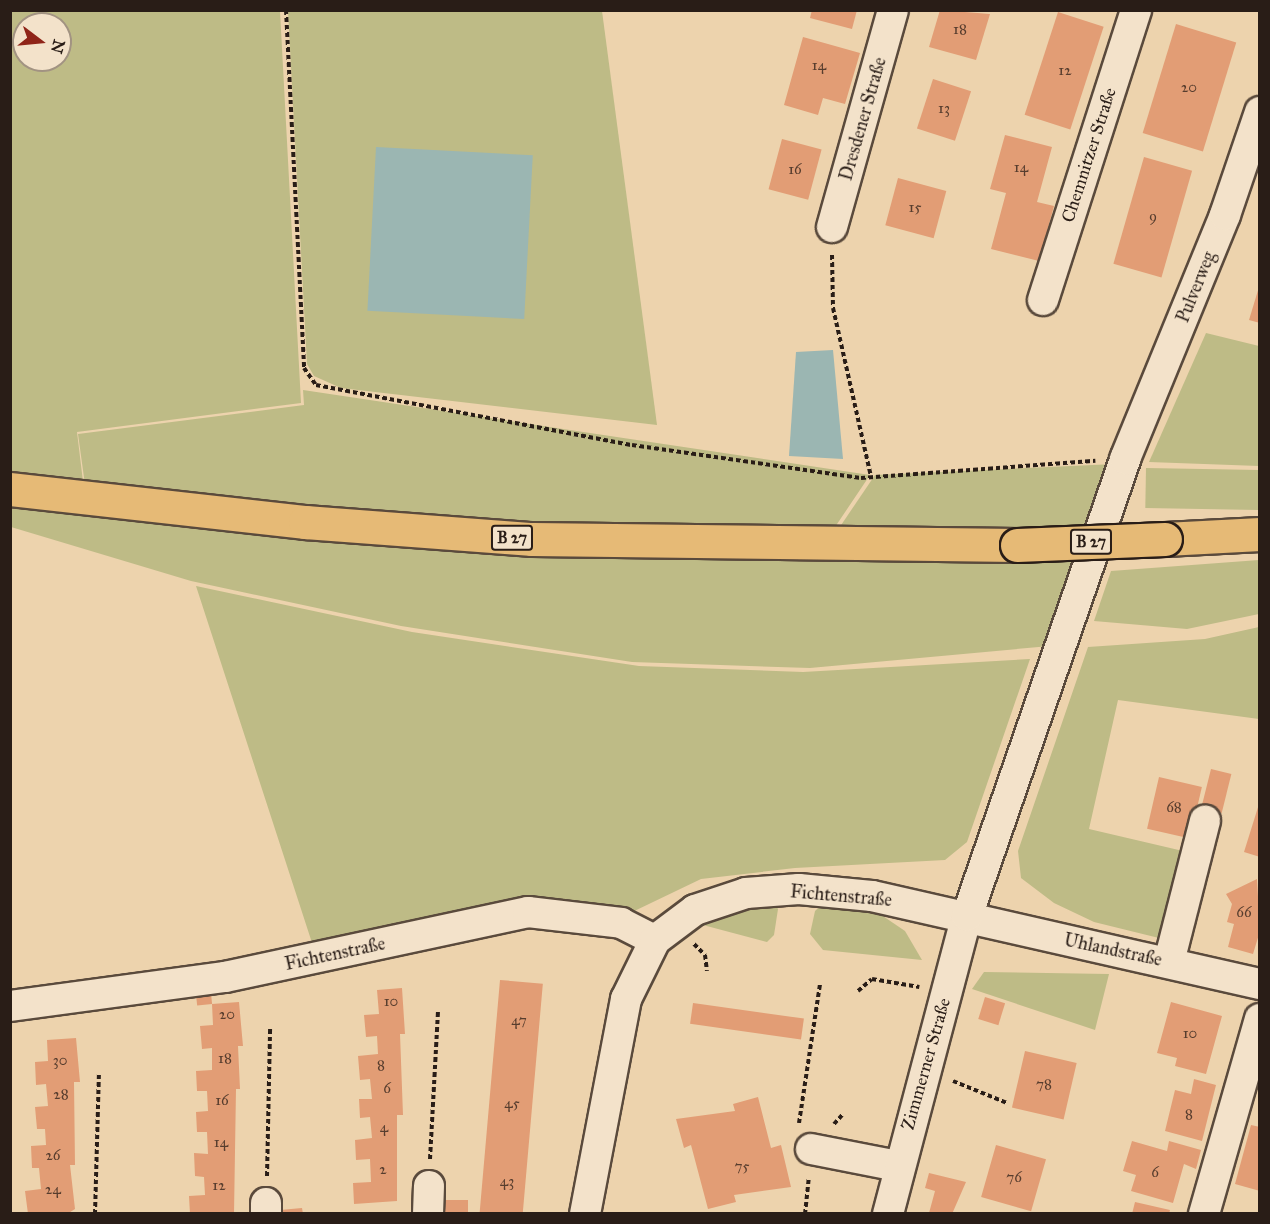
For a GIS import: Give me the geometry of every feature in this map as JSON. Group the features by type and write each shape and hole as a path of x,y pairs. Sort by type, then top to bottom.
{"main road":[{"name":"B 27","path":"10,489 305,522 532,539 1017,545 1260,534"}],"street":[{"name":"Dresdener Straße","path":"832,227 893,10"},
{"name":"Chemnitzer Straße","path":"1043,300 1136,10"},
{"name":"Pulverweg","path":"967,916 1125,459 1225,215 1260,112"},
{"path":"1169,962 1205,821"},
{"name":"Fichtenstraße","path":"585,1214 626,999 655,940 694,910 746,893 799,889 872,896 967,916"},
{"name":"Fichtenstraße","path":"10,1006 225,977 528,912 621,923 655,940"},
{"name":"Uhlandstraße","path":"967,916 1260,984"},
{"name":"Zimmerner Straße","path":"888,1214 898,1166 967,916"},
{"path":"1204,1214 1260,1019"},
{"path":"811,1149 898,1166"}],"path":[{"path":"286,10 304,368 316,385 632,445 871,477 1125,459"},
{"path":"832,227 833,308 871,477"},
{"path":"858,991 872,980 946,991"},
{"path":"805,1214 811,1149 798,1127 820,984"},
{"path":"428,1200 438,1010"},
{"path":"266,1208 270,1029"},
{"path":"924,1070 1007,1103"},
{"path":"95,1214 99,1072"}],"shaded area":[{"path":"11,11 280,11 301,403 77,432 84,490 11,480"},
{"path":"288,11 602,11 657,425 341,388 314,376 307,364"},
{"path":"1206,333 1259,346 1259,466 1149,462"},
{"path":"303,390 870,475 829,536 379,518 86,492 78,434 304,405"},
{"path":"1115,464 1091,534 833,537 875,475"},
{"path":"1146,468 1259,470 1258,510 1145,508"},
{"path":"10,495 321,525 1085,552 1050,646 810,668 632,662 401,626 191,581 11,527"},
{"path":"1259,560 1259,614 1187,629 1094,621 1111,571"},
{"path":"196,586 412,632 639,666 803,672 1030,659 967,842 945,860 795,868 701,879 626,915 314,949"},
{"path":"1259,627 1259,719 1118,700 1089,829 1183,851 1163,939 1094,922 1054,903 1021,878 1018,851 1088,647 1205,639"},
{"path":"772,900 778,909 774,935 767,942 703,925 728,909"},
{"path":"827,900 874,910 905,931 922,960 823,950 810,934 815,911"},
{"path":"984,972 1109,974 1095,1030 972,989"}],"water":[{"path":"376,147 533,155 524,319 367,311"},
{"path":"833,350 843,459 789,456 796,352"}],"building":[{"path":"812,10 857,10 852,29 810,18"},
{"path":"940,10 990,14 976,60 929,47"},
{"path":"1058,12 1104,27 1070,130 1025,115"},
{"path":"1176,24 1236,42 1203,151 1143,133"},
{"path":"803,37 860,53 845,104 823,98 818,115 784,105"},
{"path":"933,79 971,91 955,141 917,128"},
{"path":"1005,135 1052,147 1037,202 1054,206 1039,261 991,249 1006,193 990,189"},
{"path":"782,139 822,150 808,200 769,189"},
{"path":"1144,157 1192,171 1161,277 1113,264"},
{"path":"898,178 946,191 934,238 885,225"},
{"path":"1260,287 1260,323 1249,320"},
{"path":"1211,769 1231,774 1222,813 1201,808"},
{"path":"1159,777 1202,787 1190,839 1147,829"},
{"path":"1260,805 1260,857 1244,852"},
{"path":"1257,879 1260,931 1253,954 1228,947 1234,924 1227,922 1232,904 1226,894"},
{"path":"500,980 543,984 523,1214 480,1214"},
{"path":"210,984 212,1004 197,1005 195,986"},
{"path":"402,988 405,1034 400,1034 403,1115 397,1115 397,1201 354,1204 353,1183 371,1182 370,1159 356,1160 355,1140 372,1138 370,1117 360,1118 359,1099 372,1099 370,1079 360,1080 358,1056 378,1054 377,1036 366,1037 364,1015 379,1014 377,990"},
{"path":"985,997 1005,1003 998,1025 978,1019"},
{"path":"239,1002 243,1046 238,1046 240,1089 236,1089 234,1214 190,1214 189,1196 205,1195 204,1177 195,1176 194,1153 208,1154 207,1132 197,1132 196,1112 208,1111 207,1091 197,1091 196,1071 212,1070 212,1048 202,1049 200,1026 213,1025 212,1004"},
{"path":"1171,1002 1222,1016 1206,1074 1175,1066 1177,1058 1157,1053"},
{"path":"693,1003 804,1019 801,1039 690,1024"},
{"path":"76,1038 80,1082 74,1082 75,1165 70,1165 75,1209 67,1214 28,1214 25,1191 41,1189 39,1168 32,1168 31,1146 46,1145 45,1129 37,1129 35,1107 48,1106 46,1084 36,1085 35,1062 48,1061 47,1040"},
{"path":"1025,1051 1077,1063 1064,1119 1012,1108"},
{"path":"1194,1079 1216,1085 1202,1141 1165,1131 1175,1090 1191,1094"},
{"path":"758,1097 771,1148 781,1145 791,1187 734,1195 736,1202 708,1209 691,1145 684,1148 676,1119 735,1111 733,1104"},
{"path":"1251,1125 1260,1127 1260,1191 1235,1184"},
{"path":"1132,1141 1167,1151 1169,1141 1201,1150 1196,1169 1184,1164 1173,1203 1131,1191 1136,1175 1123,1171"},
{"path":"996,1145 1046,1159 1031,1211 981,1197"},
{"path":"929,1173 966,1182 952,1214 929,1213 935,1191 925,1188"},
{"path":"444,1200 468,1200 468,1214 444,1214"},
{"path":"1135,1202 1170,1210 1169,1214 1132,1214"},
{"path":"302,1208 303,1214 281,1214 280,1210"}]}
